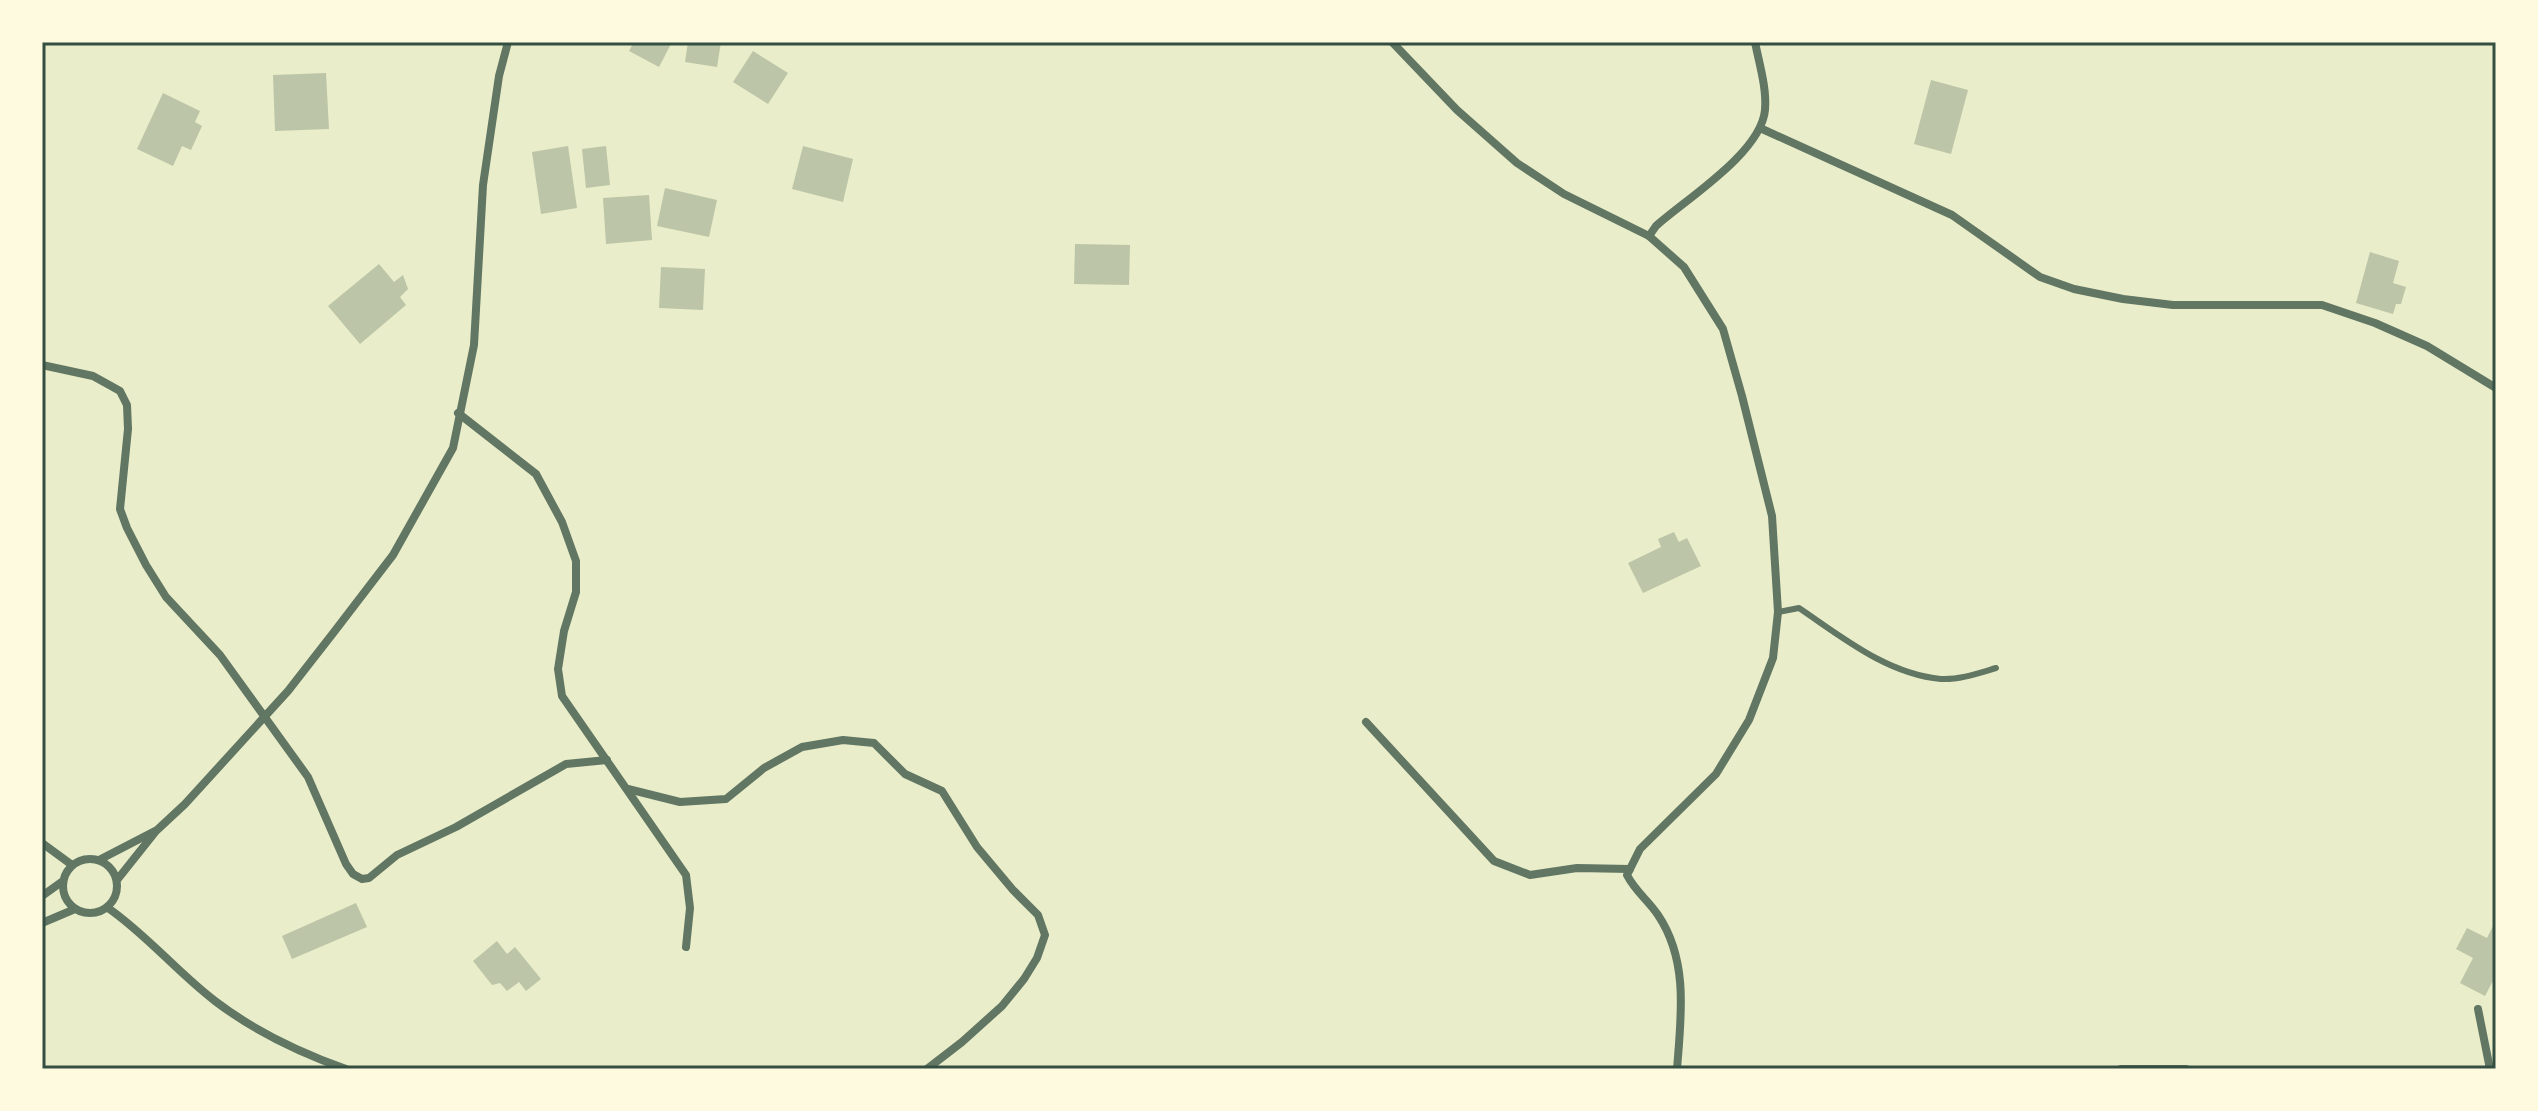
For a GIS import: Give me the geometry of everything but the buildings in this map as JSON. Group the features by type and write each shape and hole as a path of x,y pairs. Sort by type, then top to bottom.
{"street":[{"path":"63,881 67,902 75,909 98,913 108,908 115,900 117,880 156,831 185,804 288,691 393,555 453,448 474,345 483,185 508,42"},
{"path":"1392,42 1457,110 1517,163 1564,194 1649,236 1684,267 1723,329 1742,396 1772,516 1778,612 1773,658 1749,720 1716,774 1640,849 1627,875 1635,890 1657,914 1675,950 1681,980 1677,1069"},
{"path":"1649,236 1656,226 1730,164 1760,128 1765,109 1755,42"},
{"path":"1760,128 1952,215 2040,277 2074,289 2173,305 2322,305 2375,323 2427,346 2496,388"},
{"path":"42,365 93,376 120,391 127,405 128,429 120,509 127,528 166,597 220,655 308,777 353,874 362,879 369,878 397,855 456,827 566,764 607,760"},
{"path":"458,413 536,474 562,522 576,561 576,592 564,631 558,669 562,696 686,875 690,908 686,947"},
{"path":"1366,722 1494,861 1530,875 1577,868 1630,869"},
{"path":"628,789 680,802 726,799 764,768 802,747 843,740 874,743 905,774 942,791 977,847 1038,915 1045,935 1037,958 1002,1006 927,1069"},
{"path":"99,860 156,831"},
{"path":"42,843 72,865"},
{"path":"42,896 63,881 72,865 89,859 107,864 117,880"},
{"path":"108,908 138,929 216,1002 301,1053 346,1069"},
{"path":"42,923 75,909"},
{"path":"2478,1009 2490,1069"},
{"path":"2121,1069 2186,1069"}],"lane":[{"path":"1778,612 1799,608 1891,666 1942,679 1996,668"}]}
